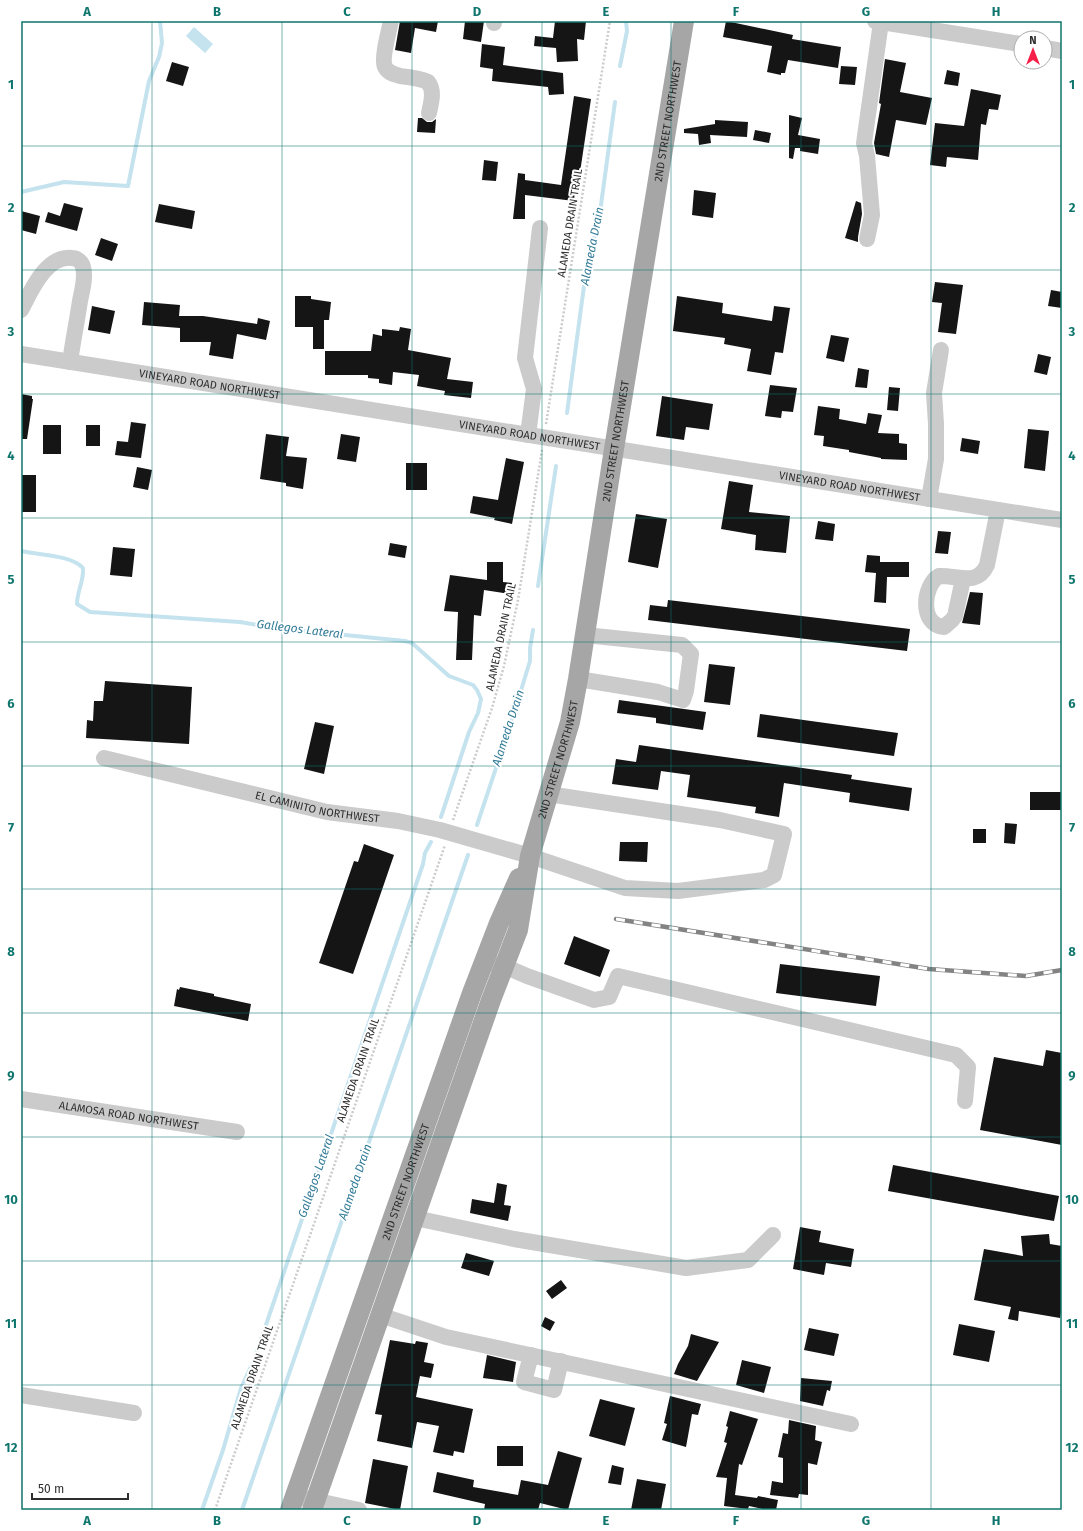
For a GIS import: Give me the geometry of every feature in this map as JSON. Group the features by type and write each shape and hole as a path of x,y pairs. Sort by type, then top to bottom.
{"main road":[{"name":"2ND STREET NORTHWEST","path":"314,1505 380,1315 518,930 530,856 570,722 684,21"},
{"name":"2ND STREET NORTHWEST","path":"292,1503 498,923 530,856"}],"street":[{"path":"391,21 384,56 385,67 393,74 428,82 432,94 429,113"},
{"path":"876,21 1013,43"},
{"path":"860,92 867,54 876,21"},
{"path":"866,239 872,214 867,156 864,142 876,21"},
{"path":"528,435 534,389 526,358 540,228"},
{"path":"21,310 34,285 46,267 59,260 71,257 78,259 83,266 83,283 70,362"},
{"path":"929,499 936,459 934,393 941,350"},
{"name":"VINEYARD ROAD NORTHWEST","path":"21,354 1062,520"},
{"path":"963,579 969,579 980,575 988,565 998,510"},
{"path":"578,679 658,692 683,700 686,691 690,654 682,645 585,636"},
{"name":"EL CAMINITO NORTHWEST","path":"104,758 327,812 398,821 440,830 530,856 624,888 678,891 764,880 774,875 784,834 720,820 548,794"},
{"path":"484,962 504,966 527,976 594,1000 609,997 618,976 956,1055 968,1067 965,1101"},
{"name":"ALAMOSA ROAD NORTHWEST","path":"21,1099 237,1132"},
{"path":"415,1218 514,1239 686,1268 748,1260 773,1235"},
{"path":"380,1315 446,1337 851,1424"},
{"path":"531,1355 524,1382 554,1390 561,1361"},
{"path":"21,1395 134,1413"},
{"path":"292,1503 359,1510"}],"path":[{"name":"ALAMEDA DRAIN TRAIL","path":"546,427 610,21"},
{"name":"ALAMEDA DRAIN TRAIL","path":"452,823 492,708 504,666 518,600 542,448"},
{"name":"ALAMEDA DRAIN TRAIL","path":"215,1510 446,840"}],"water":[{"path":"194,27 213,44 205,53 186,36"}],"building":[{"path":"400,21 438,21 436,32 415,28 411,53 395,50"},
{"path":"465,21 484,21 481,42 463,39"},
{"path":"555,21 586,21 584,40 577,39 578,61 557,62 556,48 534,46 535,36 553,38"},
{"path":"726,21 793,35 792,39 841,47 838,68 788,60 785,73 781,73 781,75 767,72 772,46 723,37"},
{"path":"482,44 505,47 503,65 563,73 564,94 549,95 548,87 492,81 493,69 480,67"},
{"path":"885,59 906,63 900,92 932,98 926,125 896,120 889,157 876,154 874,143 881,104 879,103"},
{"path":"172,62 189,67 183,86 166,81"},
{"path":"841,66 857,67 855,85 839,84"},
{"path":"947,70 960,73 958,86 944,84"},
{"path":"971,89 1001,95 998,110 989,109 986,125 981,124 978,160 947,157 946,167 930,165 935,123 964,126"},
{"path":"574,96 591,99 579,179 576,179 574,201 525,195 525,219 513,219 518,173 525,174 525,180 561,185"},
{"path":"789,115 802,118 798,135 820,139 818,154 800,151 800,148 795,148 793,159 789,158"},
{"path":"418,118 422,118 427,122 432,122 436,119 435,133 417,132"},
{"path":"715,120 748,122 747,137 710,135 711,143 699,145 698,134 684,133 684,129 715,124"},
{"path":"755,130 771,133 769,143 753,140"},
{"path":"484,160 498,162 496,181 482,180"},
{"path":"694,190 716,193 713,218 692,215"},
{"path":"856,201 861,203 862,214 858,242 845,238"},
{"path":"64,203 83,208 77,231 45,222 48,212 60,216"},
{"path":"159,204 195,211 192,229 155,222"},
{"path":"21,211 40,216 36,234 21,230"},
{"path":"101,238 118,244 112,261 95,255"},
{"path":"935,282 963,285 956,334 938,332 942,303 932,302"},
{"path":"1051,290 1062,292 1062,308 1048,306"},
{"path":"295,296 311,296 311,299 331,302 329,320 324,320 324,349 313,349 313,327 295,327"},
{"path":"677,296 723,303 722,313 772,321 774,306 790,308 783,353 775,352 771,375 747,371 751,349 724,344 725,338 673,331"},
{"path":"144,302 180,305 179,316 203,316 257,324 258,318 270,321 266,340 237,334 233,359 209,355 211,342 180,342 180,328 142,325"},
{"path":"92,306 115,311 110,334 88,330"},
{"path":"400,327 411,329 408,350 451,358 447,379 473,382 471,398 444,395 445,391 417,386 419,375 393,372 392,385 379,383 379,379 368,378 368,375 325,375 325,351 371,351 373,334 382,336 382,329 399,331"},
{"path":"831,335 849,338 844,362 826,358"},
{"path":"1038,354 1051,357 1047,375 1034,372"},
{"path":"858,368 869,370 867,388 855,387"},
{"path":"770,385 797,388 793,412 782,411 781,418 765,416"},
{"path":"889,387 900,388 898,411 887,410"},
{"path":"21,394 32,396 33,399 27,439 21,439"},
{"path":"662,396 713,404 709,430 686,427 684,440 656,436"},
{"path":"818,406 840,409 839,419 866,424 868,413 882,415 878,433 899,434 899,443 907,444 907,460 881,459 849,452 849,450 823,446 824,436 814,435"},
{"path":"131,422 146,424 141,458 115,455 117,441 128,442"},
{"path":"43,425 61,425 61,454 43,454"},
{"path":"86,425 100,425 100,446 86,446"},
{"path":"1028,429 1049,431 1045,471 1024,468"},
{"path":"266,434 289,437 286,456 307,458 303,489 286,486 286,483 260,479"},
{"path":"341,434 360,437 356,462 337,459"},
{"path":"962,438 980,441 978,454 960,451"},
{"path":"506,458 524,462 512,524 494,520 495,518 470,513 473,496 498,500"},
{"path":"406,463 427,463 427,490 406,490"},
{"path":"137,467 152,470 148,490 133,487"},
{"path":"22,475 36,475 36,512 22,512"},
{"path":"729,481 753,485 749,512 790,516 786,553 755,550 756,535 721,529"},
{"path":"636,514 667,519 658,568 628,562"},
{"path":"818,521 835,524 833,541 815,539"},
{"path":"938,531 951,532 948,554 935,553"},
{"path":"390,543 407,546 405,558 388,555"},
{"path":"113,547 135,549 132,577 110,575"},
{"path":"867,555 880,556 880,562 909,562 909,577 887,577 886,603 874,602 876,573 865,572"},
{"path":"487,562 503,562 503,582 512,583 510,594 484,590 481,616 474,615 472,660 456,660 458,612 444,611 450,575 487,580"},
{"path":"970,592 983,593 980,625 962,623"},
{"path":"668,600 910,629 907,651 648,620 650,605 667,607"},
{"path":"709,664 735,667 730,705 704,702"},
{"path":"105,681 192,687 189,744 86,738 87,720 93,721 94,701 103,701"},
{"path":"619,700 706,712 703,730 656,723 656,718 617,713"},
{"path":"760,714 898,733 894,756 757,737"},
{"path":"315,722 334,726 324,774 304,769"},
{"path":"639,745 852,775 851,779 912,788 909,811 849,802 850,793 784,783 779,817 755,813 756,807 687,797 690,775 661,771 658,790 612,784 616,759 636,762"},
{"path":"1030,792 1062,792 1062,810 1030,810"},
{"path":"1005,823 1017,824 1015,844 1004,843"},
{"path":"973,829 986,829 986,843 973,843"},
{"path":"620,842 648,842 647,862 619,861"},
{"path":"364,844 394,855 353,974 319,963 354,861 358,862"},
{"path":"574,936 610,950 600,977 564,964"},
{"path":"780,964 880,976 876,1006 776,993"},
{"path":"180,987 251,1004 248,1021 174,1006 177,989 179,990"},
{"path":"1046,1050 1062,1053 1062,1145 980,1130 994,1057 1043,1066"},
{"path":"893,1165 1059,1196 1054,1221 888,1191"},
{"path":"497,1183 507,1185 504,1205 511,1206 508,1221 470,1213 472,1199 494,1203"},
{"path":"800,1227 821,1231 819,1242 854,1249 851,1267 826,1263 824,1275 793,1269"},
{"path":"1049,1234 1050,1244 1062,1246 1062,1306 1060,1318 1019,1311 1018,1321 1008,1319 1011,1307 974,1300 984,1249 1023,1256 1021,1236"},
{"path":"466,1253 494,1261 489,1276 461,1268"},
{"path":"561,1280 567,1288 552,1299 546,1291"},
{"path":"545,1317 555,1322 550,1331 541,1326"},
{"path":"959,1324 995,1331 989,1362 953,1355"},
{"path":"809,1328 839,1334 834,1356 804,1350"},
{"path":"691,1334 719,1342 697,1381 674,1374 688,1346"},
{"path":"390,1340 415,1344 416,1341 428,1343 424,1362 434,1364 431,1378 420,1376 416,1397 473,1409 464,1453 454,1451 453,1456 433,1452 439,1426 417,1422 412,1448 377,1441 382,1415 375,1414"},
{"path":"487,1355 516,1362 513,1382 483,1378"},
{"path":"742,1360 771,1367 764,1393 736,1385"},
{"path":"801,1378 832,1381 830,1391 827,1390 823,1406 800,1401"},
{"path":"670,1396 701,1404 698,1415 692,1414 686,1447 662,1440 667,1424 664,1423"},
{"path":"600,1399 635,1408 625,1446 589,1436"},
{"path":"730,1411 758,1419 742,1465 739,1464 735,1495 757,1498 758,1496 778,1500 776,1510 749,1506 748,1509 724,1506 727,1478 716,1477 727,1443 724,1442"},
{"path":"789,1420 816,1426 815,1440 822,1442 817,1465 808,1463 808,1495 799,1494 798,1498 770,1495 772,1481 783,1483 783,1458 778,1457 783,1433 788,1434"},
{"path":"497,1446 523,1446 523,1466 497,1466"},
{"path":"558,1451 582,1458 568,1510 540,1503 538,1510 484,1510 485,1504 433,1492 437,1472 474,1480 473,1487 518,1495 521,1480 548,1485"},
{"path":"373,1459 408,1466 400,1510 365,1503"},
{"path":"612,1465 624,1468 621,1485 608,1483"},
{"path":"637,1479 666,1484 661,1510 631,1510"}],"waterway":[{"path":"21,192 64,182 128,186 149,81 159,57 162,43 160,21"},
{"name":"Alameda Drain","path":"620,66 627,31 626,21"},
{"name":"Alameda Drain","path":"567,413 588,256 598,227 615,102"},
{"name":"Alameda Drain","path":"538,586 556,466"},
{"name":"Gallegos Lateral","path":"21,551 71,560 83,568 77,604 90,612 240,622 275,628 405,641 412,643 449,676 473,685 481,699 478,713 469,732 441,817"},
{"name":"Alameda Drain","path":"477,825 530,661 530,648 533,630"},
{"name":"Gallegos Lateral","path":"202,1510 223,1450 241,1388 254,1360 423,864 425,853 431,842"},
{"name":"Alameda Drain","path":"242,1510 468,855"}],"railway":[{"path":"616,919 929,969 1026,976 1062,970"}]}
